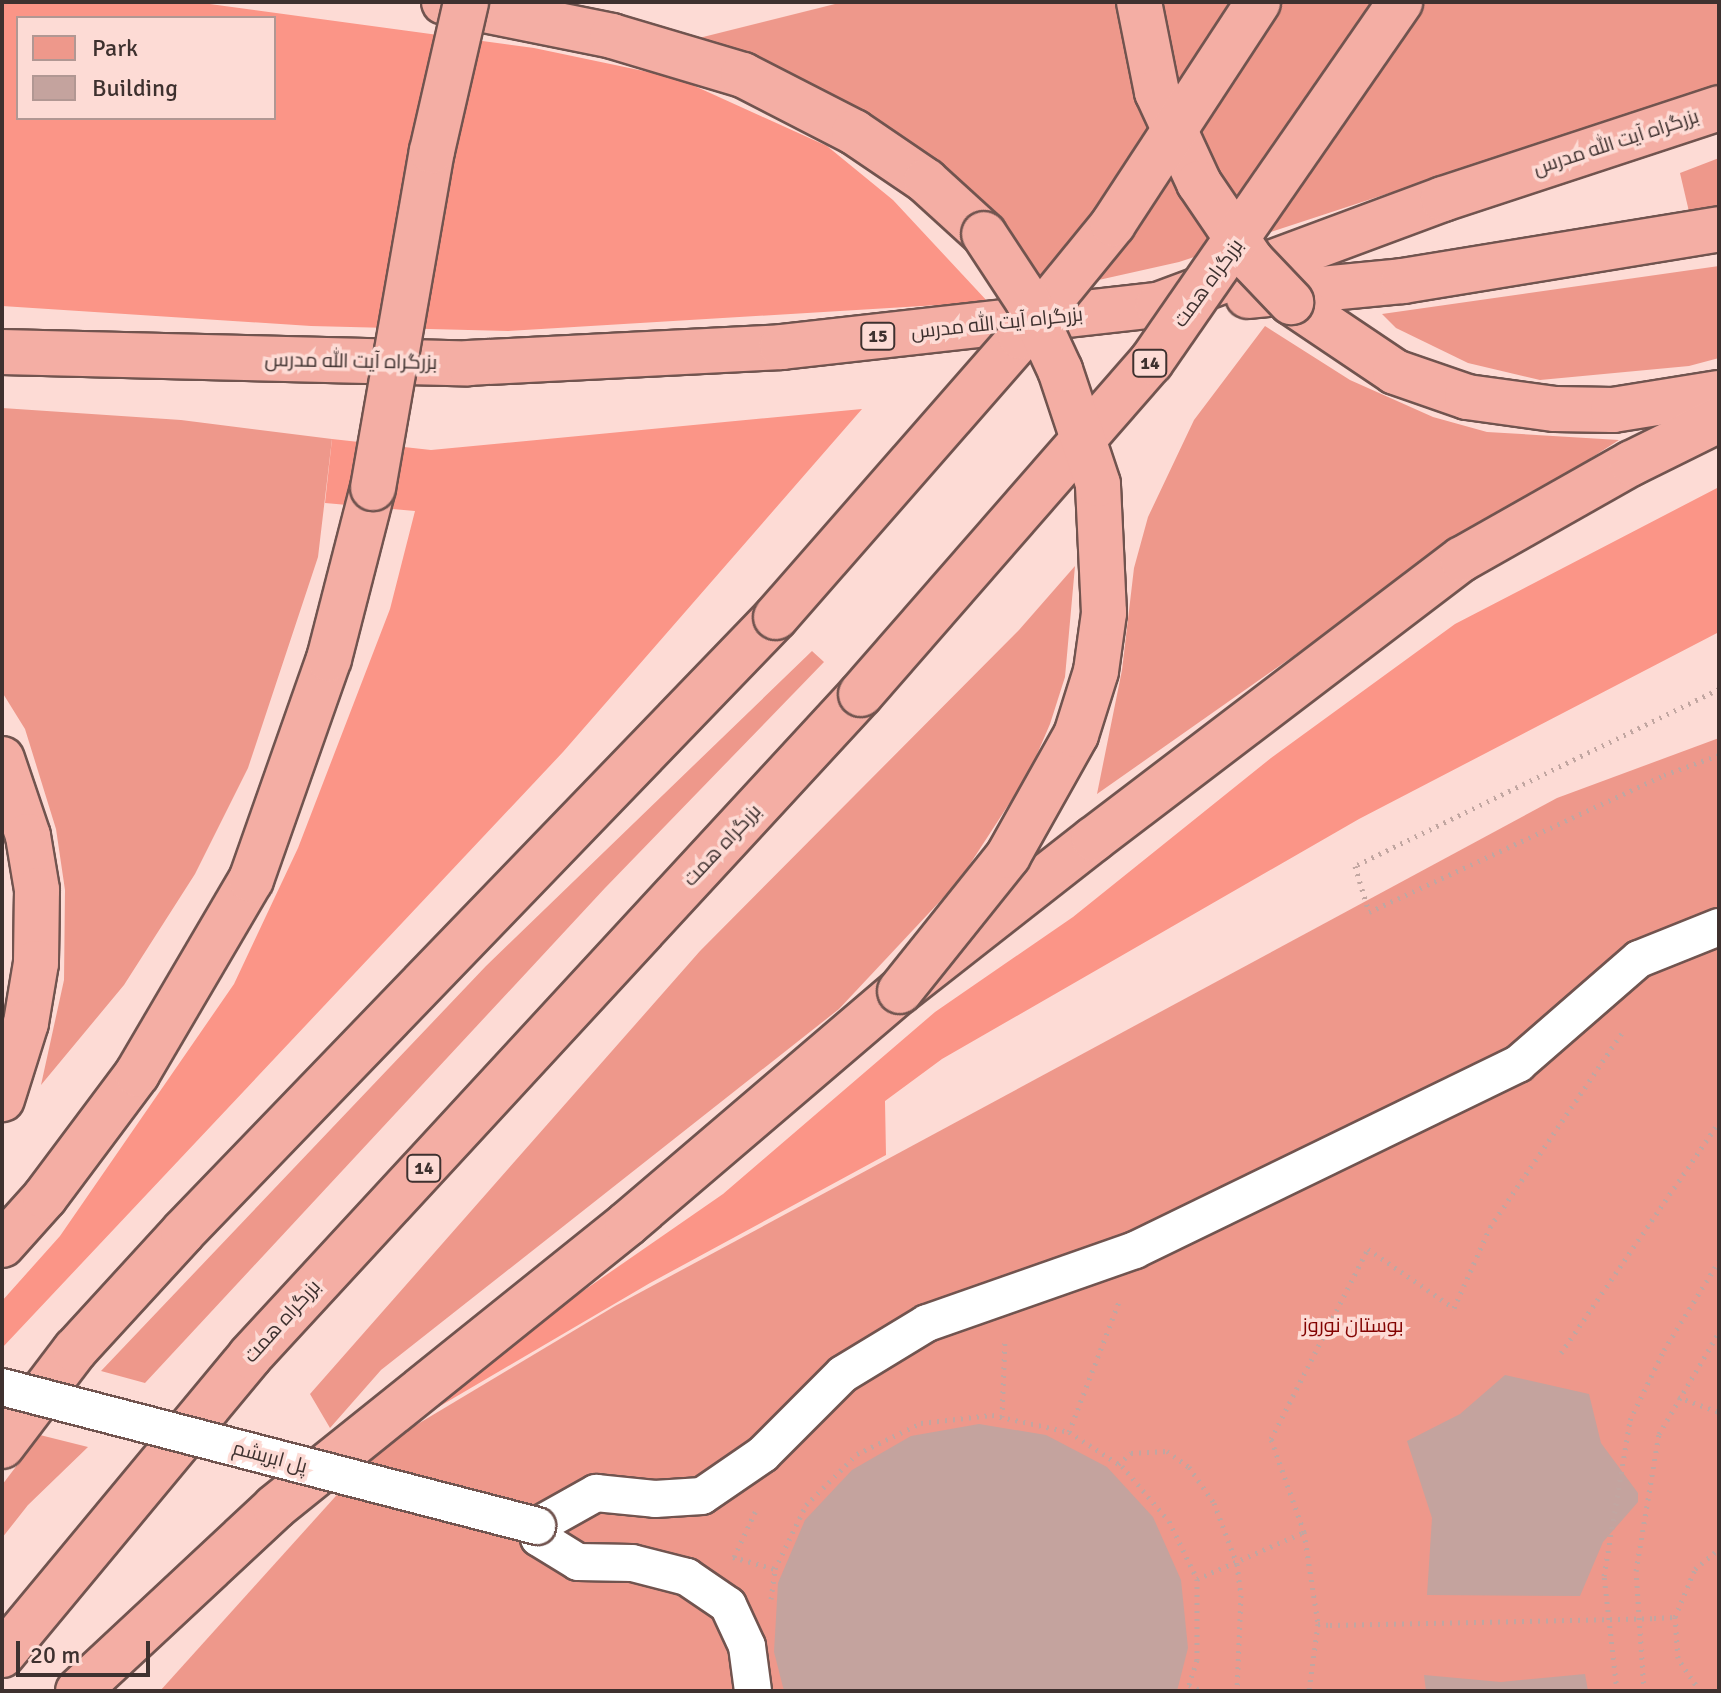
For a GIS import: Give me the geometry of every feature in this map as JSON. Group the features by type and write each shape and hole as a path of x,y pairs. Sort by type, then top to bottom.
{"highway":[{"path":"444,2 642,43 743,75 854,132 926,181 984,234 1028,301 1060,370 1098,484 1104,613 1096,671 1076,735 1008,856 900,991"},
{"path":"2,1245 45,1197 137,1074 251,880 329,659 373,488 432,151 466,2"},
{"path":"1139,2 1157,92 1199,183 1252,261 1291,302 1395,372 1467,397 1555,409 1613,410 1719,393"},
{"path":"2,1446 75,1350 183,1232 776,617 1021,337 1113,224 1258,2"},
{"name":"بزرگراه همت","path":"2,1655 250,1356 861,694 1151,362 1400,2"},
{"name":"بزرگراه آیت الله مدرس","path":"2,352 468,363 782,347 1158,305 1443,199 1719,108"},
{"path":"1158,305 1403,281 1719,229"},
{"path":"78,1691 275,1507 627,1224 900,991 1462,559 1632,463 1719,420"},
{"path":"2,759 28,836 37,890 36,963 26,1023 2,1099"}],"street":[{"path":"753,1691 747,1646 728,1605 687,1577 632,1563 578,1562 539,1538 537,1526 596,1493 655,1499 702,1496 763,1454 843,1374 927,1323 1007,1299 1135,1250 1518,1064 1639,959 1719,927"},
{"name":"پل ابریشم","path":"2,1387 537,1526"}],"path":[{"path":"1719,689 1355,866 1369,912 1664,775 1719,755"},
{"path":"1309,1691 1318,1624 1304,1532 1271,1439 1368,1249 1454,1308 1490,1227 1631,1019 1609,985"},
{"path":"1561,1353 1719,1122"},
{"path":"1069,1432 1135,1250"},
{"path":"1617,1691 1604,1576 1630,1420 1664,1350 1719,1261"},
{"path":"1002,1417 1007,1299"},
{"path":"1644,1691 1636,1571 1659,1434 1719,1332"},
{"path":"1678,1397 1719,1412"},
{"path":"769,1612 775,1569 806,1505 857,1454 921,1423 1002,1417 1069,1432 1118,1464 1169,1521 1197,1579 1197,1660 1188,1688 1202,1691"},
{"path":"1118,1464 1131,1453 1167,1451 1189,1467 1214,1503 1237,1564 1237,1691"},
{"path":"1197,1579 1304,1532"},
{"path":"1700,1691 1678,1658 1675,1617 1695,1569 1719,1549"},
{"path":"1318,1624 1675,1617"}],"green space":[{"path":"843,2 1719,2 1719,85 1179,262 1045,292 1002,217 949,172 905,143 695,39"},
{"path":"1719,158 1719,212 1690,216 1680,173"},
{"path":"1719,266 1719,358 1689,366 1540,380 1468,363 1396,328 1382,314"},
{"path":"1265,326 1350,380 1433,417 1487,432 1619,440 1396,584 1097,794 1122,670 1134,568 1148,517 1194,420"},
{"path":"2,408 181,420 332,439 318,557 248,768 195,874 124,985 41,1085 64,980 65,890 56,829 25,729 2,692"},
{"path":"1075,566 1065,677 1050,724 1029,773 959,881 839,1009 381,1370 330,1428 310,1394 700,951 1019,630"},
{"path":"812,651 824,662 605,888 145,1383 101,1371 486,966"},
{"name":"بوستان نوروز","path":"1719,738 1719,1691 160,1691 381,1446 615,1306 1557,798"},
{"path":"40,1435 88,1447 28,1505 2,1538 2,1485"}],"shaded area":[{"path":"2,2 195,2 534,48 677,78 827,146 893,200 988,302 508,331 311,326 2,306"},
{"path":"862,409 563,752 2,1348 2,1301 60,1236 234,984 298,848 390,609 415,511 325,503 332,439 431,450"},
{"path":"1719,487 1719,632 1359,819 942,1059 885,1101 886,1155 650,1283 377,1443 521,1334 723,1194 935,1012 1073,917 1271,758 1455,624"}],"building":[{"path":"1505,1375 1589,1394 1601,1443 1638,1493 1638,1502 1603,1542 1580,1596 1427,1595 1432,1518 1407,1441 1460,1414"},
{"path":"979,1424 1046,1435 1107,1467 1153,1517 1181,1580 1188,1648 1177,1691 784,1691 774,1652 778,1583 805,1520 852,1470 911,1436"},
{"path":"1585,1674 1588,1691 1426,1691 1424,1675 1501,1682"}]}
